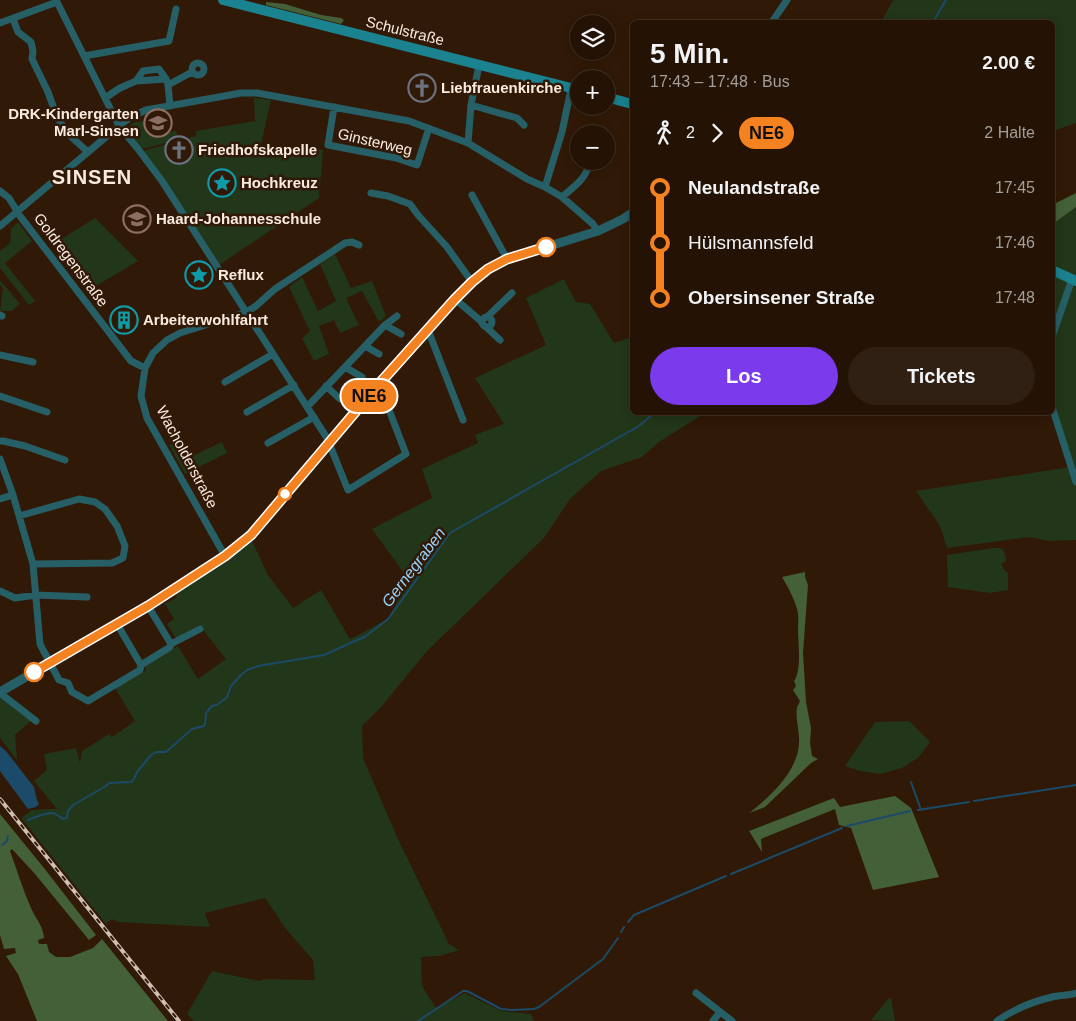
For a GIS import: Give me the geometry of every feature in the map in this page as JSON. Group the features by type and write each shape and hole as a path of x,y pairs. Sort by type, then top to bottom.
{"main road":[{"name":"Schulstraße","path":"223,0 570,89"},
{"path":"615,99 630,103"},
{"path":"1055,271 1074,280"}],"street":[{"path":"773,20 787,0"},
{"path":"0,23 56,1 119,126 162,181 272,354 294,385 330,443 348,490 406,454 379,384"},
{"path":"84,56 169,41 176,9"},
{"path":"13,18 18,32 31,42 32,60 48,92 57,117 68,134 88,152"},
{"path":"468,143 479,65"},
{"path":"105,98 120,88 136,81 167,82 192,72"},
{"path":"167,82 170,106"},
{"path":"0,226 131,117 146,110 241,93 258,92 409,122 468,143 527,179 562,196 598,230"},
{"path":"472,105 517,118 524,125"},
{"path":"545,187 570,106"},
{"name":"Ginsterweg","path":"334,107 328,145 396,158 417,165 429,128"},
{"path":"562,196 580,183 587,170"},
{"name":"Goldregenstraße","path":"0,191 9,198 131,362 144,368"},
{"path":"371,193 388,196 410,204 447,247 472,282"},
{"path":"472,195 507,259"},
{"path":"36,721 0,692 148,606 225,556 251,535 379,384 472,282 488,269 507,259 612,225 630,214"},
{"path":"247,312 274,289 345,243 352,242 359,245"},
{"path":"1055,329 1074,280"},
{"path":"485,322 512,293"},
{"path":"455,299 485,322 500,340"},
{"name":"Wacholderstraße","path":"225,556 147,418 141,396 144,368 153,353 167,340 180,333 247,312"},
{"path":"306,406 385,325 397,316"},
{"path":"385,325 401,334"},
{"path":"428,330 463,420"},
{"path":"365,346 379,354"},
{"path":"225,382 272,354"},
{"path":"0,356 33,362"},
{"path":"345,367 362,377"},
{"path":"247,412 294,385"},
{"path":"326,386 340,399"},
{"path":"0,396 47,412"},
{"path":"1055,415 1076,482"},
{"path":"268,443 314,417"},
{"path":"0,441 26,446 65,460"},
{"path":"0,459 13,495 33,564 40,644 59,680 68,683 72,692 88,700 140,670 141,665 170,647 171,644 200,629"},
{"path":"0,499 13,495"},
{"path":"19,516 79,499 95,502 105,509 113,520 125,546 123,558 112,563 33,564"},
{"path":"0,591 15,598 36,595 87,596"},
{"path":"148,606 171,644"},
{"path":"117,624 141,665"},
{"path":"696,993 732,1021"},
{"path":"997,1021 1033,1001 1076,993"},
{"path":"713,1021 720,1012"}],"green space":[{"path":"893,0 1076,0 1076,123 1055,130 1055,20 882,20"},
{"path":"266,2 285,4 344,20 341,24 266,5"},
{"path":"254,98 271,100 260,149 299,147 323,150 319,198 219,265 142,151 196,136 196,131 255,121"},
{"path":"144,121 147,131 176,131 178,140 142,149 128,131 131,124"},
{"path":"1076,193 1076,207 1055,223 1055,204"},
{"path":"1076,207 1076,276 1055,266 1055,223"},
{"path":"95,218 138,261 91,289 58,241"},
{"path":"18,222 32,241 5,263 35,301 29,305 0,268 0,251 10,243 11,229"},
{"path":"335,254 351,288 372,281 386,316 379,322 362,291 346,298 359,325 340,333 334,320 319,326 329,354 314,361 302,338 310,331 289,287 302,277 318,311 336,301 320,264"},
{"path":"1055,274 1070,280 1055,327"},
{"path":"564,279 576,302 590,304 614,343 630,338 630,415 702,415 659,442 642,457 601,471 570,499 544,538 426,652 382,706 362,726 363,758 398,839 449,944 459,950 440,956 421,957 422,986 436,1008 465,993 501,1011 531,1014 534,1021 194,1021 187,1014 212,971 259,981 267,979 315,980 313,960 286,929 265,898 205,913 210,927 118,922 112,919 106,924 21,818 32,810 57,809 34,781 47,770 44,754 76,748 80,763 82,751 109,734 112,737 135,721 115,688 145,671 146,664 178,646 198,679 226,659 199,625 176,639 167,624 174,619 165,604 252,541 268,575 293,608 321,590 350,639 388,619 409,580 372,529 432,498 422,469 478,443 475,435 504,424 475,378 546,345 526,298"},
{"path":"0,280 20,304 12,311 0,311 3,288 0,285"},
{"path":"1076,284 1076,482 1055,414 1055,331 1069,288"},
{"path":"179,441 182,447 177,450 182,461 222,442 227,453 185,474 169,445"},
{"path":"1070,467 1076,487 1076,540 1049,541 1029,537 947,548 940,526 916,491"},
{"path":"993,548 1003,549 1006,561 1001,564 1006,572 1008,572 1008,590 990,593 948,587 947,555"},
{"path":"805,572 808,585 803,653 806,702 811,728 810,743 812,756 818,759 811,763 765,807 749,813 774,791 794,764 797,753 799,739 797,706 800,701 793,690 796,686 794,681 799,663 798,614 793,597 782,577"},
{"path":"0,693 32,720 15,735 17,760 0,738"},
{"path":"909,721 930,742 919,757 902,768 880,774 860,771 845,766 875,722"},
{"path":"895,796 911,808 939,877 873,890 851,828 839,825 835,809 761,839 762,852 749,831 834,798 840,807"},
{"path":"0,814 96,935 89,940 12,849 10,851 25,894 42,930 44,938 38,940 39,944 47,944 49,952 56,957 70,957 93,948 102,939 168,1021 37,1021 18,974 6,956 16,953 15,948 4,949 0,935"},
{"path":"891,998 895,1021 871,1020 888,999"}],"water":[{"path":"0,746 34,787 39,804 36,807 28,809 0,771"}],"waterway":[{"name":"Gernegraben","path":"934,20 946,0"},
{"name":"Gernegraben","path":"28,820 43,814 52,813 63,819 67,818 68,811 73,805 109,783 131,782 151,755 156,752 166,752 192,729 204,726 206,713 212,706 217,705 227,697 231,686 247,670 258,666 324,655 366,636 388,619 450,533 639,426 652,415"},
{"path":"911,782 921,810"},
{"path":"974,801 1076,785"},
{"path":"918,810 969,802"},
{"path":"847,826 910,811"},
{"path":"731,874 842,828"},
{"name":"Gernegraben","path":"2,845 7,841 8,836"},
{"path":"628,922 634,915 726,876"},
{"path":"621,932 624,927"},
{"path":"418,1021 463,991 467,991 501,1009 534,1009 539,1007 603,959 618,938"}],"railway":[{"path":"0,799 179,1021"}],"bus line":[{"name":"NE6","path":"34,672 148,606 225,556 251,535 379,384 472,282 488,269 507,259 546,247"}],"place":[{"name":"Liebfrauenkirche","path":"422,88"},
{"name":"DRK-Kindergarten Marl-Sinsen","path":"158,123"},
{"name":"Friedhofskapelle","path":"179,150"},
{"name":"Hochkreuz","path":"222,183"},
{"name":"Haard-Johannesschule","path":"137,219"},
{"name":"Reflux","path":"199,275"},
{"name":"Arbeiterwohlfahrt","path":"124,320"}],"district":[{"name":"SINSEN","path":"92,177"}]}
